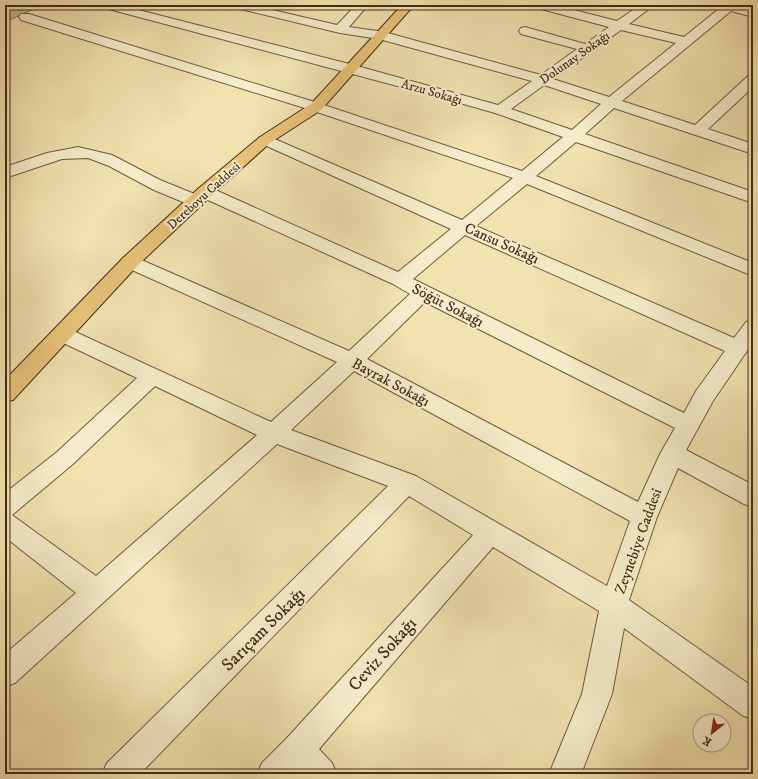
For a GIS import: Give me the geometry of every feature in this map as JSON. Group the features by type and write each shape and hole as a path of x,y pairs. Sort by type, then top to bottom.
{"main road":[{"name":"Dereboyu Caddesi","path":"5,394 130,262 200,197 264,140 316,107 408,5"}],"street":[{"name":"Arzu Sokağı","path":"105,5 351,68 500,110 753,198"},
{"path":"236,5 340,29 380,35 542,79 698,131 751,145"},
{"path":"340,29 362,5"},
{"path":"547,5 545,6 687,42"},
{"name":"Dolunay Sokağı","path":"500,110 648,5"},
{"path":"400,280 574,136 611,103 687,42 728,5 753,13"},
{"path":"24,17 316,107 525,177 753,270"},
{"path":"525,31 587,48"},
{"path":"698,131 753,79"},
{"name":"Cansu Sokağı","path":"264,140 738,348"},
{"name":"Söğüt Sokağı","path":"5,173 54,157 78,152 102,157 122,165 148,181 200,197 400,280 423,293 689,425"},
{"name":"Bayrak Sokağı","path":"130,262 353,361 644,517"},
{"path":"5,673 274,433 353,361 423,293"},
{"name":"Zeynebiye Caddesi","path":"565,774 597,694 614,605 644,517 672,454 704,397 753,327"},
{"path":"62,334 274,433 408,484 614,605 753,705"},
{"path":"5,507 65,458 152,376"},
{"path":"672,454 753,497"},
{"name":"Sarıçam Sokağı","path":"118,774 408,484"},
{"path":"5,523 96,592"},
{"name":"Ceviz Sokağı","path":"273,774 297,750 490,533"},
{"path":"297,750 321,774"}],"green space":[{"path":"13,5 42,5 5,22 5,9"}]}
